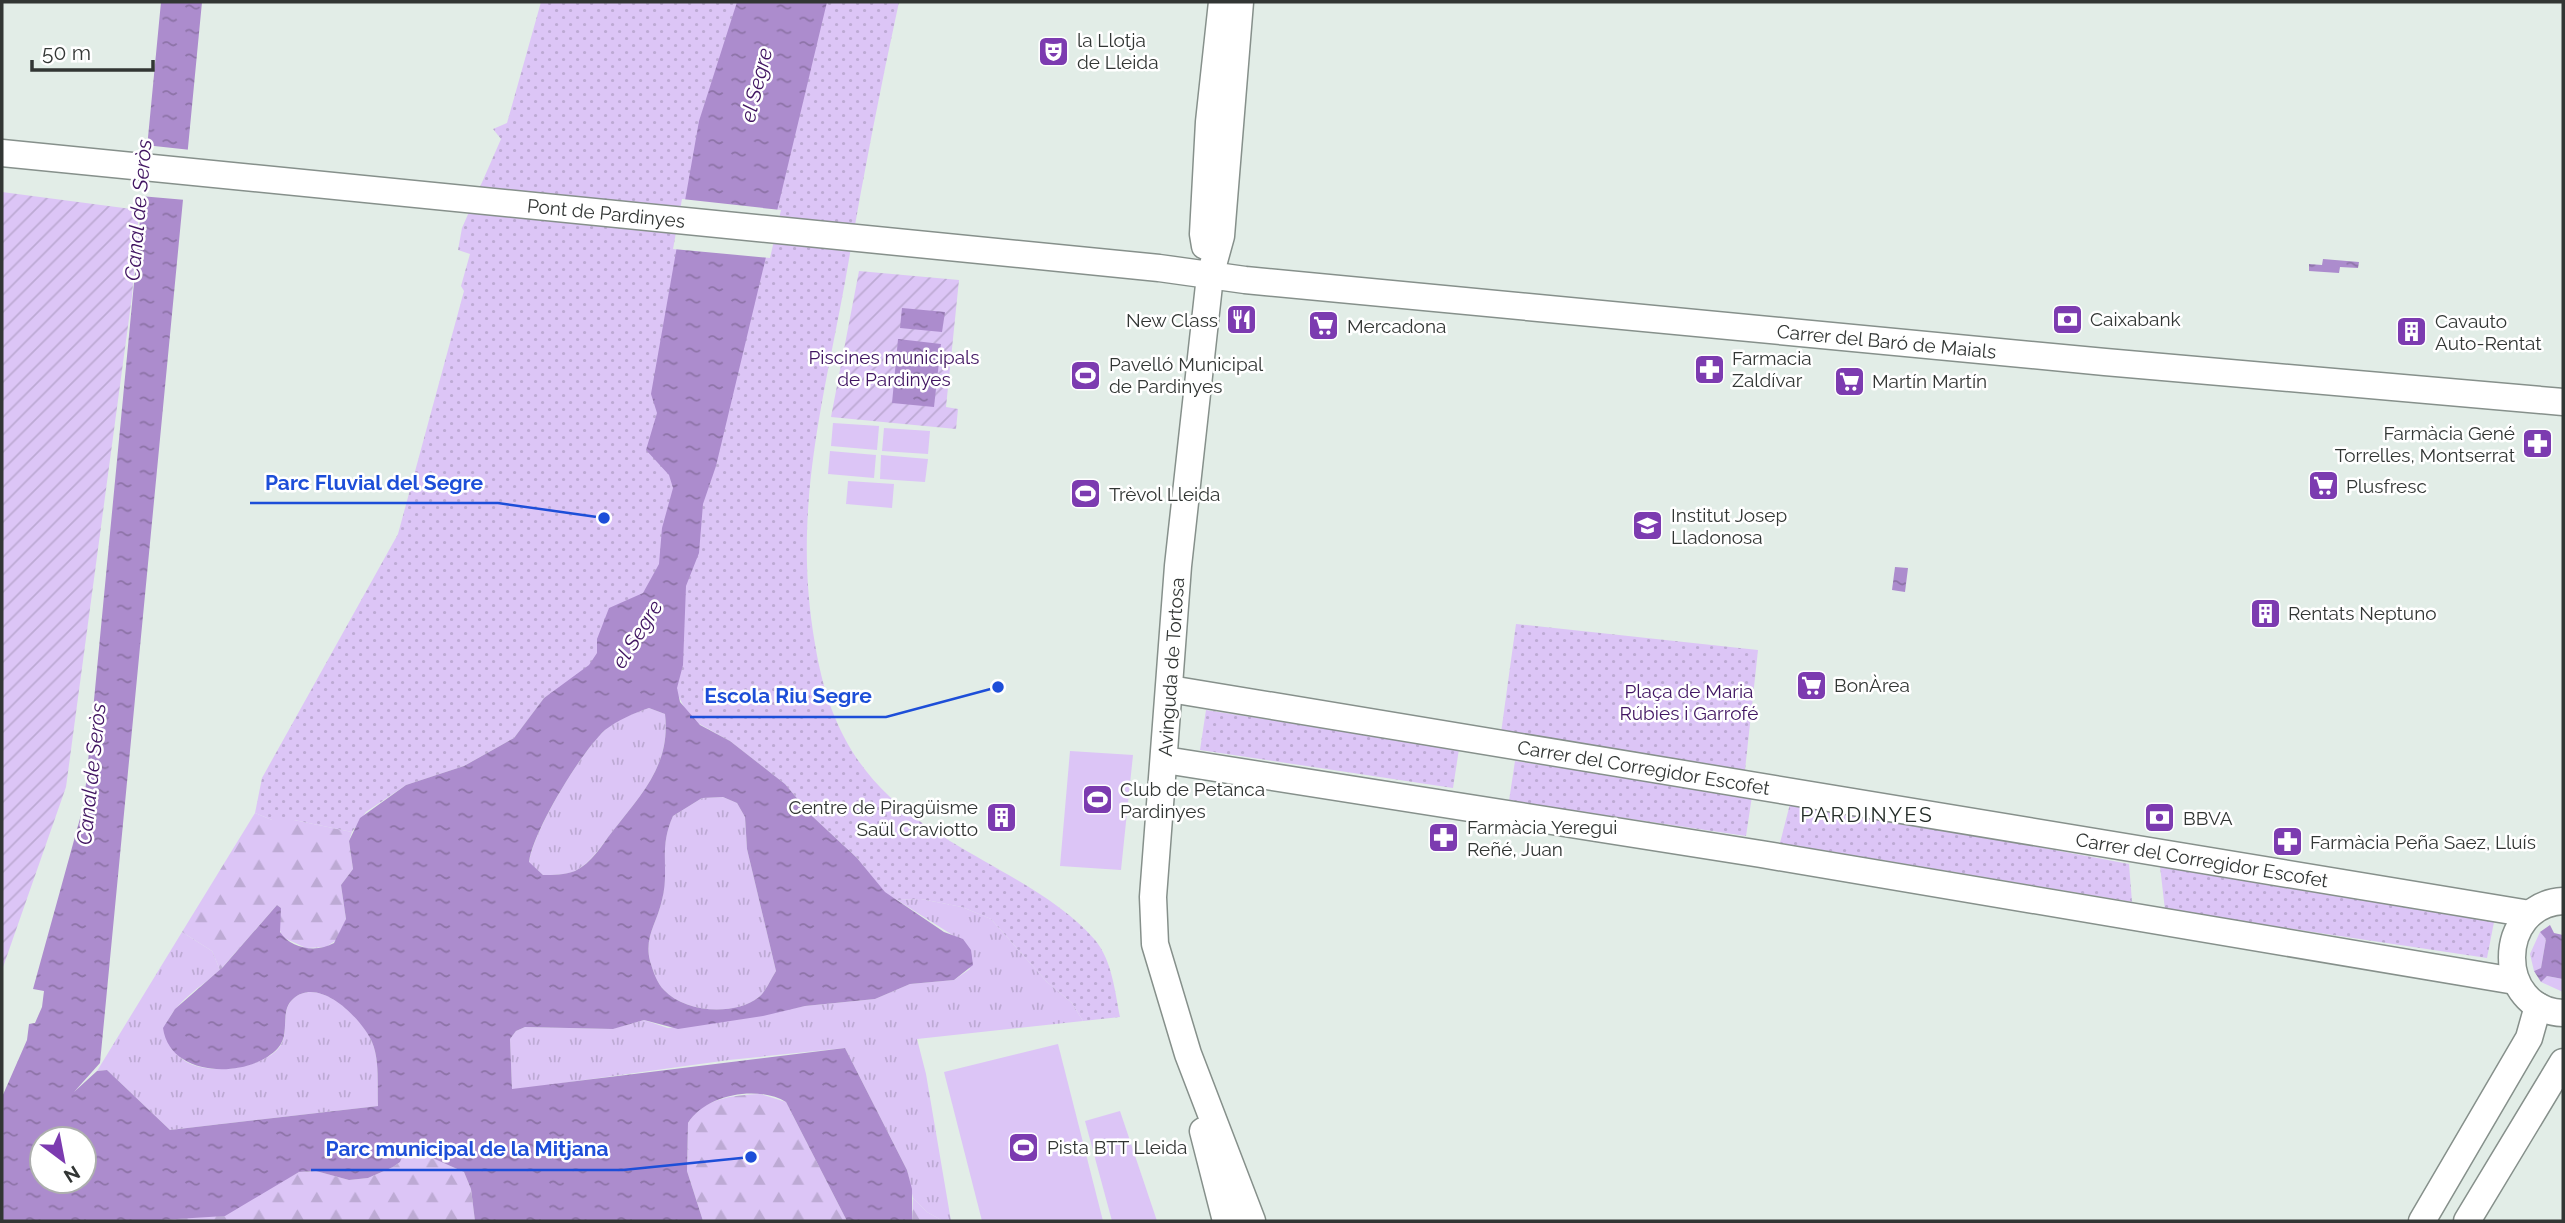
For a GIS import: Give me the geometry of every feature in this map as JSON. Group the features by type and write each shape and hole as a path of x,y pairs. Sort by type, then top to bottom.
{"street":[{"name":"Avinguda de Tortosa","path":"1210,276 1203,234 1209,122 1222,2"},
{"name":"Avinguda de Tortosa","path":"1214,1144 1155,944 1153,897 1178,566 1210,276 1221,236 1240,2"},
{"name":"Pont de Pardinyes","path":"2,153 852,237 1210,276"},
{"name":"Carrer del Baró de Maials","path":"1210,276 2105,362 2563,402"},
{"name":"Carrer del Corregidor Escofet","path":"1170,689 2530,914"},
{"path":"1165,760 1773,856 2515,981"},
{"path":"2429,1211 2529,1038 2551,1010 2525,996 2515,981 2510,963 2511,945 2518,928 2530,914 2543,906 2563,901"},
{"path":"2467,1221 2563,1062"},
{"path":"1214,1144 1226,1221"},
{"path":"1214,1144 1252,1221"}],"green space":[{"path":"541,2 899,2 814,453 807,546 809,594 819,666 839,728 874,781 913,817 1050,901 1074,919 1101,948 1112,977 1120,1017 1083,1021 1072,1003 1047,982 991,919 962,907 921,899 897,900 885,893 857,858 812,816 785,784 730,741 696,722 688,715 677,693 577,676 544,698 514,738 464,766 406,785 366,812 352,832 294,820 272,820 255,813 262,778 398,534 464,291 461,286 470,254 458,250 462,228 501,139 493,129 507,123"},
{"path":"2,192 139,210 132,296 66,787 2,970"},
{"name":"Piscines municipals de Pardinyes","path":"859,271 959,280 946,407 958,409 956,429 831,417"},
{"path":"833,423 879,426 877,450 831,446"},
{"path":"884,428 930,431 928,454 882,451"},
{"path":"830,451 876,455 874,478 828,474"},
{"path":"881,455 928,459 925,482 880,479"},
{"path":"848,481 894,484 892,508 846,504"},
{"name":"Plaça de Maria Rúbies i Garrofé","path":"1516,624 1758,650 1745,770 1501,733"},
{"path":"649,708 665,714 666,732 659,764 652,778 586,864 571,872 543,875 529,863 532,849 548,813 571,773 605,730 632,714"},
{"path":"1206,710 1459,749 1453,788 1200,750"},
{"name":"Club de Petanca Pardinyes","path":"1070,751 1133,755 1121,870 1060,866"},
{"path":"1515,761 1752,796 1746,836 1509,801"},
{"path":"723,797 737,803 745,817 747,849 776,971 762,994 749,1003 724,1009 710,1009 684,1003 664,990 652,969 649,945 662,900 666,839 673,816 702,798"},
{"path":"1791,800 2129,864 2132,902 1780,843"},
{"path":"255,813 272,820 294,820 352,832 349,841 353,869 341,885 346,919 338,939 326,947 306,948 282,937 279,927 281,908 277,905 220,970 212,951 182,932"},
{"path":"2160,866 2494,922 2487,958 2165,910"},
{"path":"921,899 962,907 991,919 1047,982 1072,1003 1083,1021 917,1039 926,1074 951,1221 943,1221 927,1212 913,1198 907,1170 845,1048 729,1060 512,1090 510,1039 516,1031 525,1027 612,1029 644,1020 668,1028 741,1019 805,1006 875,999 910,984 954,980 970,969 954,936 897,900"},
{"path":"182,932 212,951 220,970 178,1006 167,1023 164,1033 179,1056 188,1063 214,1069 229,1069 257,1062 269,1056 282,1043 287,1010 293,999 303,993 315,992 327,996 350,1012 360,1022 372,1042 378,1074 378,1106 170,1130 107,1070 97,1071"},
{"path":"2540,932 2546,939 2541,968 2534,971 2530,954"},
{"path":"2547,976 2563,979 2563,992 2541,982"},
{"name":"Pista BTT Lleida","path":"1058,1044 1103,1221 982,1221 944,1072"},
{"path":"760,1094 786,1102 847,1221 703,1221 687,1171 688,1123 710,1103 739,1095"},
{"path":"1120,1111 1157,1221 1112,1221 1085,1121"},
{"path":"412,1149 464,1172 471,1189 475,1221 145,1221 216,1216 299,1172 316,1171 349,1180 368,1178 393,1167 400,1162 403,1153"},
{"path":"913,1198 927,1212 943,1221 912,1221"}],"water":[{"path":"161,2 202,2 100,1063 74,1092 97,1071 107,1070 170,1130 378,1106 377,1065 372,1042 359,1022 327,996 315,992 303,993 293,999 287,1010 284,1036 278,1048 265,1058 231,1069 195,1065 180,1057 169,1045 163,1028 175,1009 223,967 277,905 281,908 280,932 297,946 320,948 334,943 346,919 341,885 353,869 349,841 360,818 406,785 464,766 514,738 544,698 589,665 597,653 597,639 609,608 643,593 659,564 662,528 673,488 669,475 646,450 657,413 651,394 699,121 737,2 827,2 716,466 703,504 699,553 686,586 683,665 677,688 680,702 700,725 730,741 785,784 812,816 857,858 885,892 944,932 963,939 971,950 973,965 954,980 910,984 875,999 805,1006 763,1016 678,1029 644,1020 613,1029 525,1027 516,1031 510,1039 512,1089 845,1048 907,1170 912,1189 912,1221 847,1221 786,1102 761,1094 747,1094 733,1095 707,1105 688,1123 687,1171 703,1221 475,1221 471,1189 464,1172 412,1149 404,1153 400,1162 393,1167 368,1178 349,1180 316,1171 299,1172 225,1216 145,1221 2,1221 2,1097 27,1040 29,1024 35,1023 42,1007 44,991 33,989 84,804","holes":["649,708 665,714 666,732 659,764 643,792 586,864 571,872 543,875 529,862 532,848 548,812 571,773 595,741 615,723","723,797 737,803 745,817 747,849 776,971 759,997 749,1003 737,1007 710,1009 684,1003 664,990 651,965 649,945 664,889 666,839 673,816 702,798"]},
{"path":"2323,259 2359,262 2358,268 2340,267 2339,273 2309,271 2309,264 2322,265"},
{"path":"902,308 945,312 942,332 900,328"},
{"path":"898,339 941,344 934,407 892,403"},
{"path":"1895,567 1908,568 1905,592 1892,590"},
{"path":"2550,925 2554,933 2563,935 2563,979 2547,976 2541,982 2534,971 2541,968 2546,939 2540,932"}],"pier":[{"path":"145,145 191,150 186,200 140,196"},
{"path":"682,199 781,210 770,258 673,249"}],"place":[{"name":"la Llotja de Lleida","path":"1054,51"},
{"name":"Caixabank","path":"2067,319"},
{"name":"New Class","path":"1241,320"},
{"name":"Mercadona","path":"1324,326"},
{"name":"Cavauto Auto-Rentat","path":"2412,332"},
{"name":"Farmacia Zaldívar","path":"1709,369"},
{"name":"Pavelló Municipal de Pardinyes","path":"1086,375"},
{"name":"Martín Martín","path":"1849,381"},
{"name":"Farmàcia Gené Torrelles, Montserrat","path":"2538,444"},
{"name":"Plusfresc","path":"2323,486"},
{"name":"Trèvol Lleida","path":"1086,494"},
{"name":"Parc Fluvial del Segre","path":"604,518"},
{"name":"Institut Josep Lladonosa","path":"1648,526"},
{"name":"Rentats Neptuno","path":"2265,613"},
{"name":"BonÀrea","path":"1811,685"},
{"name":"Escola Riu Segre","path":"998,687"},
{"name":"Club de Petanca Pardinyes","path":"1097,800"},
{"name":"Centre de Piragüisme Saül Craviotto","path":"1001,818"},
{"name":"BBVA","path":"2160,818"},
{"name":"Farmàcia Yeregui Reñé, Juan","path":"1444,838"},
{"name":"Farmàcia Peña Saez, Lluís","path":"2287,842"},
{"name":"Pista BTT Lleida","path":"1024,1147"},
{"name":"Parc municipal de la Mitjana","path":"751,1157"}],"district":[{"name":"PARDINYES","path":"1867,814"}],"water label":[{"name":"el Segre","path":"756,85"},
{"name":"Canal de Seròs","path":"138,210"},
{"name":"el Segre","path":"637,634"},
{"name":"Canal de Seròs","path":"91,774"}]}
